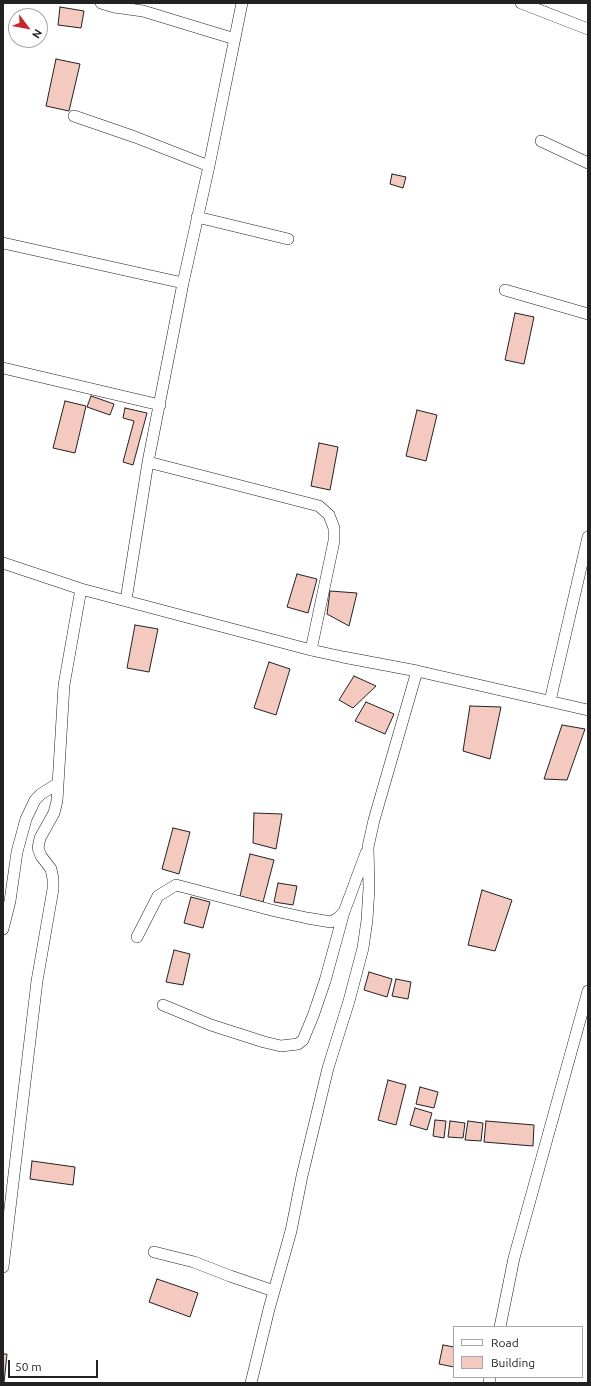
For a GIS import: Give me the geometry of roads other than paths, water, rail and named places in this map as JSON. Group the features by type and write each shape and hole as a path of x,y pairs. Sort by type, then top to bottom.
{"street":[{"path":"101,3 114,7 143,11 235,39"},
{"path":"126,600 148,462 196,217 209,166 242,3"},
{"path":"521,3 588,29"},
{"path":"74,116 135,137 209,166"},
{"path":"541,141 588,163"},
{"path":"196,217 288,239"},
{"path":"3,243 183,283"},
{"path":"505,290 588,314"},
{"path":"3,368 160,406"},
{"path":"148,462 319,506 329,515 334,528 334,541 311,650"},
{"path":"550,701 588,538"},
{"path":"3,563 81,589 311,650 417,671 588,710"},
{"path":"3,1267 36,989 53,888 51,869 41,856 38,848 40,838 54,813 58,784 64,685 81,589"},
{"path":"164,1006 211,1025 264,1042 281,1046 298,1044 303,1040 325,981 344,912 368,847 374,820 417,671"},
{"path":"3,929 10,901 17,852 26,819 35,800 41,794 58,784"},
{"path":"251,1383 291,1231 302,1176 328,1068 363,948 369,888 368,847"},
{"path":"137,937 158,896 176,885 308,918 331,922 344,912"},
{"path":"500,1326 514,1258 588,991"},
{"path":"154,1252 194,1262 274,1291"}]}
